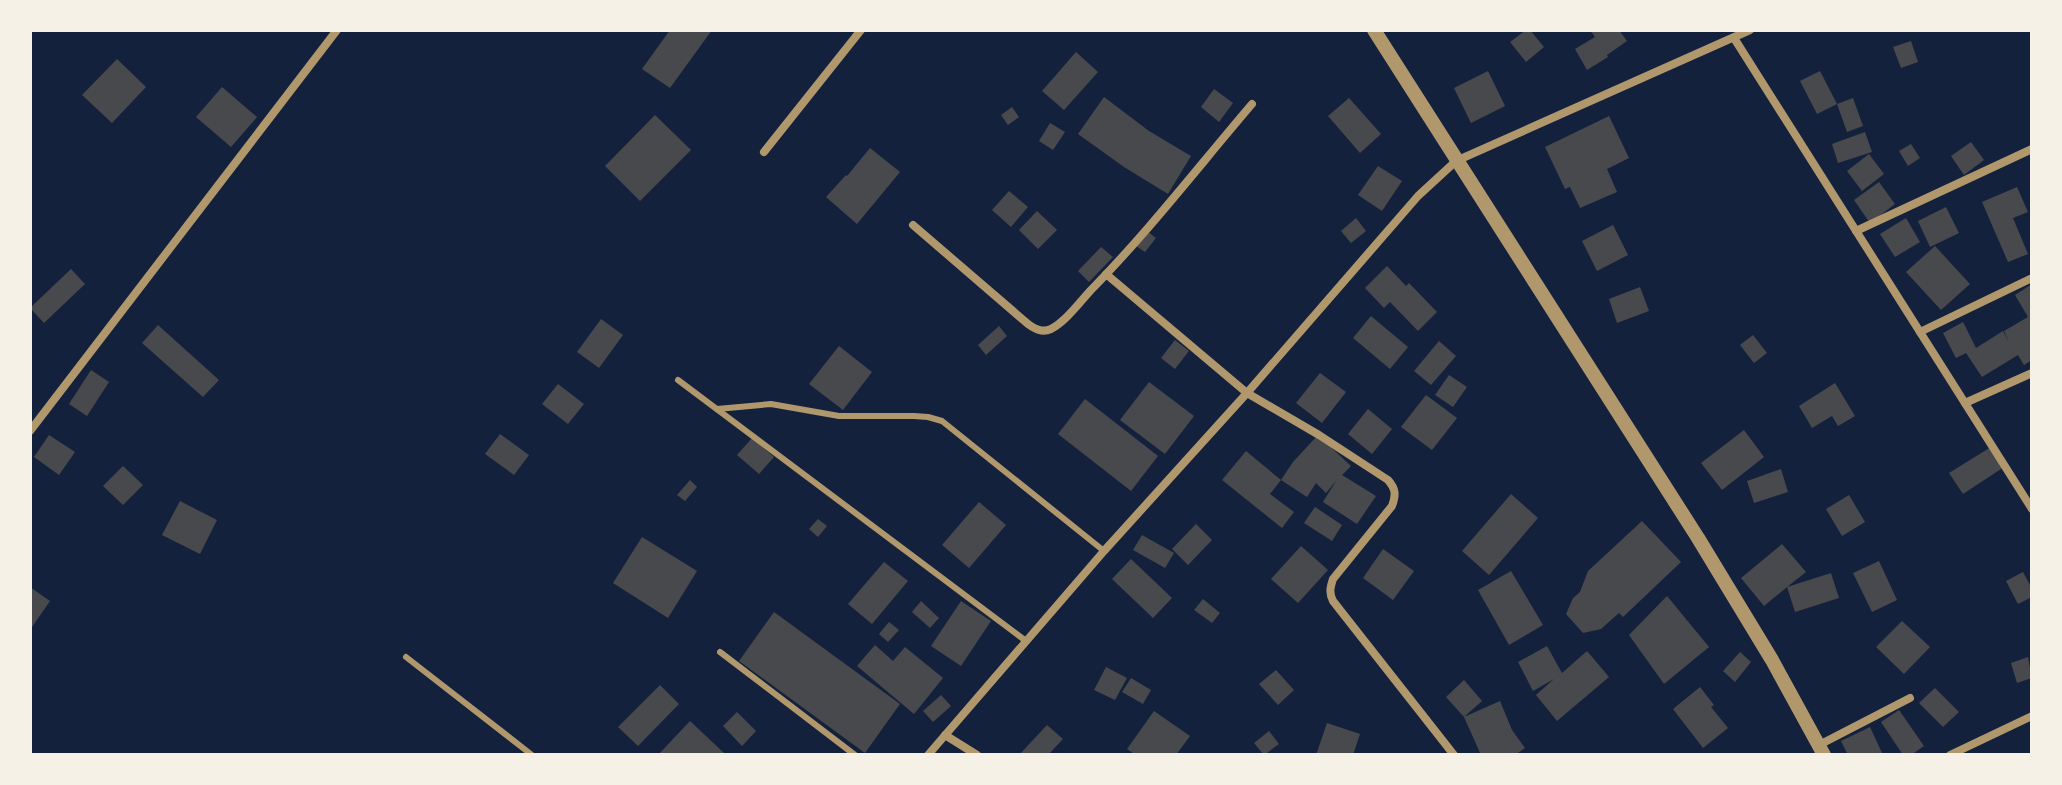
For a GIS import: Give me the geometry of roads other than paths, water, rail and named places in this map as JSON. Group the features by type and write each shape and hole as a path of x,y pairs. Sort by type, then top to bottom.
{"street":[{"path":"30,431 337,30"},
{"path":"764,152 861,30"},
{"path":"1374,30 1698,538 1772,660 1821,750 1910,698"},
{"path":"928,755 1418,196 1456,161 1750,30"},
{"path":"1734,38 2032,509"},
{"path":"913,225 1028,324 1044,331 1061,321 1106,274 1252,104"},
{"path":"1856,231 2032,149"},
{"path":"1106,274 1247,393 1319,435 1393,486 1395,498 1392,506 1333,579 1330,595 1454,755"},
{"path":"1920,332 2032,278"},
{"path":"1965,403 2032,373"},
{"path":"1950,755 2032,716"},
{"path":"945,735 977,755"}],"lane":[{"path":"678,380 1026,641"},
{"path":"717,409 771,404 830,416 914,416 942,421 1104,551"},
{"path":"720,652 855,755"},
{"path":"406,657 532,755"}]}
